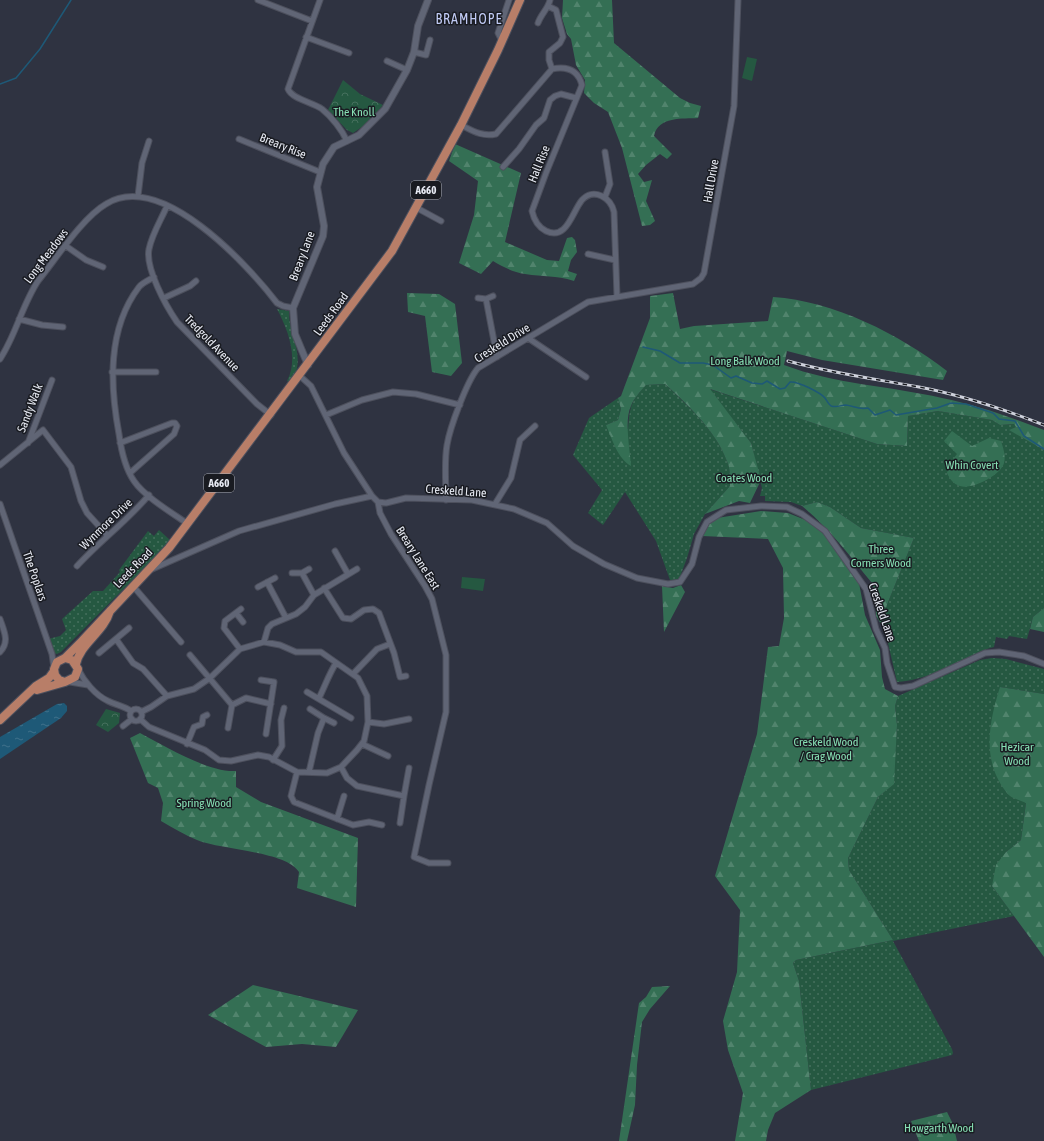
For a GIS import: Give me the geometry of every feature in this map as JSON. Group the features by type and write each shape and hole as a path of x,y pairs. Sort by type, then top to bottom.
{"highway":[{"name":"Leeds Road","path":"64,658 148,571 188,524 308,366 392,251 417,208 461,125 502,41 520,0"},
{"name":"Leeds Road","path":"77,666 80,652 104,625 111,608"},
{"path":"0,714 10,709 30,691 36,686 49,678 57,662 64,658 72,660 77,666 75,677 67,682 30,691"},
{"path":"54,670 59,680 67,682"},
{"path":"0,720 9,713 10,709"}],"street":[{"path":"258,0 312,21"},
{"path":"320,0 288,89 294,97 308,101 323,110 337,125 347,141"},
{"name":"Breary Lane","path":"308,366 295,334 294,308 322,236 324,226 317,187 320,172 327,156 334,148 359,135 385,110 407,70 414,52 418,26 428,0"},
{"path":"502,41 498,33 509,0"},
{"name":"Hall Drive","path":"618,296 693,284 701,278 704,273 734,106 738,0"},
{"path":"461,125 482,135 488,136 496,134 552,69 549,60 549,52 560,43 563,37 556,10 549,3 538,23"},
{"path":"306,37 349,52"},
{"path":"414,52 426,55 430,40"},
{"path":"386,61 407,70"},
{"name":"Hall Rise","path":"552,69 562,67 576,72 582,85 533,205 533,216 539,226 547,232 562,232 582,200 593,194 605,197"},
{"path":"503,168 520,149 536,125 544,118 550,100 561,94 576,98"},
{"name":"Breary Rise","path":"239,139 320,172"},
{"path":"149,141 142,163 138,196 167,206 183,214 208,231 239,258 277,303 294,308"},
{"path":"605,152 610,184 605,197 610,201 614,212 615,260 618,296"},
{"name":"Long Meadows","path":"0,359 11,340 32,291 66,246 100,208 115,199 138,196"},
{"name":"Tredgold Avenue","path":"167,206 156,229 149,249 148,258 154,277 164,298 177,322 257,404 271,414"},
{"path":"417,208 441,221"},
{"path":"66,246 86,260 103,267"},
{"path":"588,254 615,260"},
{"path":"154,277 140,286 129,304 118,333 112,372 114,408 120,443 134,481 149,495 188,524"},
{"path":"164,298 190,286 196,281"},
{"path":"478,298 486,299 493,296"},
{"name":"Creskeld Drive","path":"446,500 446,446 460,405 474,373 478,368 588,302 618,296"},
{"path":"486,299 497,357"},
{"path":"19,319 42,325 63,327"},
{"path":"528,338 586,377"},
{"path":"112,372 156,372"},
{"name":"Breary Lane East","path":"300,376 312,386 344,454 372,496 378,502 378,508 388,528 432,599 443,637 447,676 446,712 414,857 429,863 448,863"},
{"name":"Sandy Walk","path":"28,443 52,380"},
{"path":"326,415 362,400 393,392 416,394 460,405"},
{"path":"120,443 172,423 176,423 177,426 174,434 130,473"},
{"path":"495,504 512,478 520,440 535,426"},
{"path":"0,465 43,430 69,464 75,475 81,501 87,513 107,535"},
{"name":"Wynmore Drive","path":"77,566 107,535 127,520 149,495"},
{"path":"148,571 239,531 335,504 372,496"},
{"name":"Creskeld Lane","path":"378,502 386,503 406,498 472,500 495,504 522,512 548,523 582,552 622,573 659,583 676,584 680,582 688,573 700,537 707,522 726,510 761,506 787,507 802,514 825,531 866,589 876,629 885,648 887,663 895,687 901,688 913,686 985,653 999,652 1024,656 1044,664"},
{"name":"The Poplars","path":"0,504 52,654 54,670"},
{"path":"335,551 348,574"},
{"path":"292,574 302,573 309,568"},
{"path":"264,642 268,628 272,624 296,614 314,595 357,569"},
{"path":"302,573 314,595"},
{"path":"258,587 275,578"},
{"path":"268,582 286,618"},
{"path":"133,586 181,642"},
{"path":"324,588 343,618 352,619 364,610 373,609 379,613 390,644 397,677 406,676"},
{"path":"240,649 224,628 225,621 241,609"},
{"path":"236,613 243,622"},
{"path":"0,619 6,640 6,645 0,652"},
{"path":"99,653 129,628"},
{"path":"116,639 133,663 144,669 167,696"},
{"path":"140,719 149,727 187,744 205,750 216,758 226,761 258,755 273,760 297,772 328,773 341,767 362,744 368,722 367,696 358,678 353,674 321,652 296,652 280,645 264,642 240,649 210,678 194,689 167,696 152,707 141,712"},
{"path":"353,674 377,649 390,644"},
{"path":"52,654 64,658"},
{"path":"190,655 232,705 228,728"},
{"path":"319,698 329,674 336,663"},
{"path":"77,666 88,685 105,699 124,706 131,711"},
{"path":"261,680 274,682 266,734"},
{"path":"67,682 88,685"},
{"path":"307,692 351,718"},
{"path":"232,705 246,698 271,704"},
{"path":"273,760 282,746 281,720 284,708"},
{"path":"131,711 136,709 141,712"},
{"path":"310,709 334,723"},
{"path":"131,711 130,716 132,719"},
{"path":"140,719 141,712"},
{"path":"187,744 194,727 202,724 203,717 207,715"},
{"path":"310,772 318,733 324,718"},
{"path":"123,726 132,719 135,721 140,719"},
{"path":"368,722 384,724 410,719"},
{"path":"362,744 388,756"},
{"path":"341,767 347,778 358,786 404,796"},
{"path":"400,823 409,768"},
{"path":"297,772 291,796 294,802 353,825 369,822 382,826"},
{"path":"337,819 344,796"}],"green space":[{"path":"563,0 612,0 614,43 680,98 701,106 698,118 672,120 660,125 656,130 654,136 672,154 667,159 660,154 646,165 638,174 644,182 652,180 646,201 655,221 650,225 642,226 622,148 608,112 594,103 584,93 585,80 576,65 571,39 567,34 562,18"},
{"path":"747,57 757,59 752,81 742,78"},
{"name":"The Knoll","path":"343,80 360,94 383,105 369,122 353,133 347,130 328,110"},
{"path":"455,144 521,173 505,242 547,260 559,261 567,238 572,237 575,240 577,252 571,260 568,271 577,274 574,281 521,273 508,269 493,261 481,274 459,263 474,215 478,181 449,161"},
{"path":"407,293 439,294 455,304 462,363 451,376 432,372 425,316 408,312"},
{"name":"Long Balk Wood","path":"673,293 680,329 694,326 768,321 773,297 819,305 842,312 887,332 928,357 947,371 943,380 822,360 787,351 784,365 842,381 922,394 968,404 1019,420 1044,430 1044,450 1009,430 1016,427 1014,424 1000,425 992,420 938,411 908,416 907,446 877,444 710,389 751,443 761,480 750,503 739,501 705,514 730,486 729,467 711,432 694,412 665,384 646,385 635,398 631,406 628,427 631,466 622,459 606,425 618,420 621,409 618,398 621,396 650,318 650,296"},
{"path":"277,309 289,311 290,325 296,347 298,361 294,375 289,382 287,381 292,363 291,344"},
{"path":"665,384 693,411 711,432 724,455 730,474 730,486 705,514 694,534 678,582 670,580 656,541 625,492 603,525 588,513 602,490 573,455 589,418 618,398 621,409 618,420 606,425 628,429 629,415 632,405 641,391 646,385"},
{"path":"709,389 877,444 907,446 908,416 938,411 992,420 1000,425 1015,424 1016,427 1010,430 1044,450 1044,608 1033,617 1027,639 1009,636 1007,639 996,637 994,647 980,652 957,664 920,678 897,682 882,617 914,538 861,528 830,507 817,502 802,506 791,502 765,501 765,496 760,496 762,488 751,443"},
{"name":"Whin Covert","path":"952,431 972,446 989,438 1001,441 1005,457 1002,468 992,477 978,484 965,487 955,484 947,473 950,463 957,454 944,441"},
{"name":"Three Corners Wood","path":"817,502 830,507 861,528 914,538 882,617 883,627 876,616 875,592 872,583 830,533 802,506"},
{"name":"Creskeld Wood / Crag Wood","path":"761,511 788,513 808,521 826,536 859,583 865,615 880,650 882,677 885,689 898,696 895,706 897,725 894,784 878,797 848,858 849,870 893,940 796,960 793,963 799,981 811,1090 775,1113 768,1130 766,1141 735,1141 743,1093 728,1050 723,1021 737,972 740,910 715,876 757,734 768,647 779,646 784,618 783,568 768,539 702,536 709,524 717,518"},
{"path":"159,530 170,540 167,545 61,652 57,654 54,653 48,639 60,636 66,630 62,619 93,591 103,591 120,572 119,570 148,531 154,536"},
{"path":"462,577 485,579 483,591 461,588"},
{"path":"681,585 685,592 664,632 662,586 673,588"},
{"path":"1044,608 1044,632 1030,629 1033,617"},
{"path":"992,658 1006,659 1044,669 1044,694 1000,687 1026,803 1021,840 1006,852 992,886 1014,916 893,941 952,1049 952,1055 811,1090 799,981 793,963 796,960 893,940 849,870 848,858 878,797 893,784 897,725 895,706 898,696 980,660"},
{"name":"Hezicar Wood","path":"1000,687 1044,694 1044,957 992,886 996,865 1006,852 1021,840 1026,803 1008,795 993,768 990,755 991,727"},
{"path":"106,709 120,713 119,723 108,732 96,725"},
{"name":"Spring Wood","path":"140,733 187,758 213,768 236,771 236,787 261,802 358,838 356,907 297,888 299,872 292,865 281,860 267,855 197,840 161,821 163,803 158,788 148,783 130,738"},
{"path":"253,985 358,1010 336,1047 302,1044 266,1047 208,1015"},
{"path":"670,986 650,1009 642,1022 637,1065 635,1105 627,1141 619,1141 639,1003 646,997 652,987"},
{"name":"Howgarth Wood","path":"947,1112 953,1124 957,1141 919,1141 911,1121"}],"water":[{"path":"64,703 67,706 67,711 61,718 0,759 0,737 57,704"}],"waterway":[{"path":"0,84 16,78 40,49 71,0"},
{"path":"643,347 660,351 680,363 703,363 713,365 731,378 736,376 752,383 762,384 767,381 780,389 785,388 790,382 798,383 819,393 831,406 835,407 846,405 859,408 868,408 875,415 890,410 896,415 937,408 951,403 966,404 993,413 999,419 1015,421 1024,436 1044,449"}],"railway":[{"path":"788,361 951,394 998,408 1044,425"}],"district":[{"name":"BRAMHOPE","path":"469,19"}],"park label":[{"name":"Coates Wood","path":"744,478"}]}
